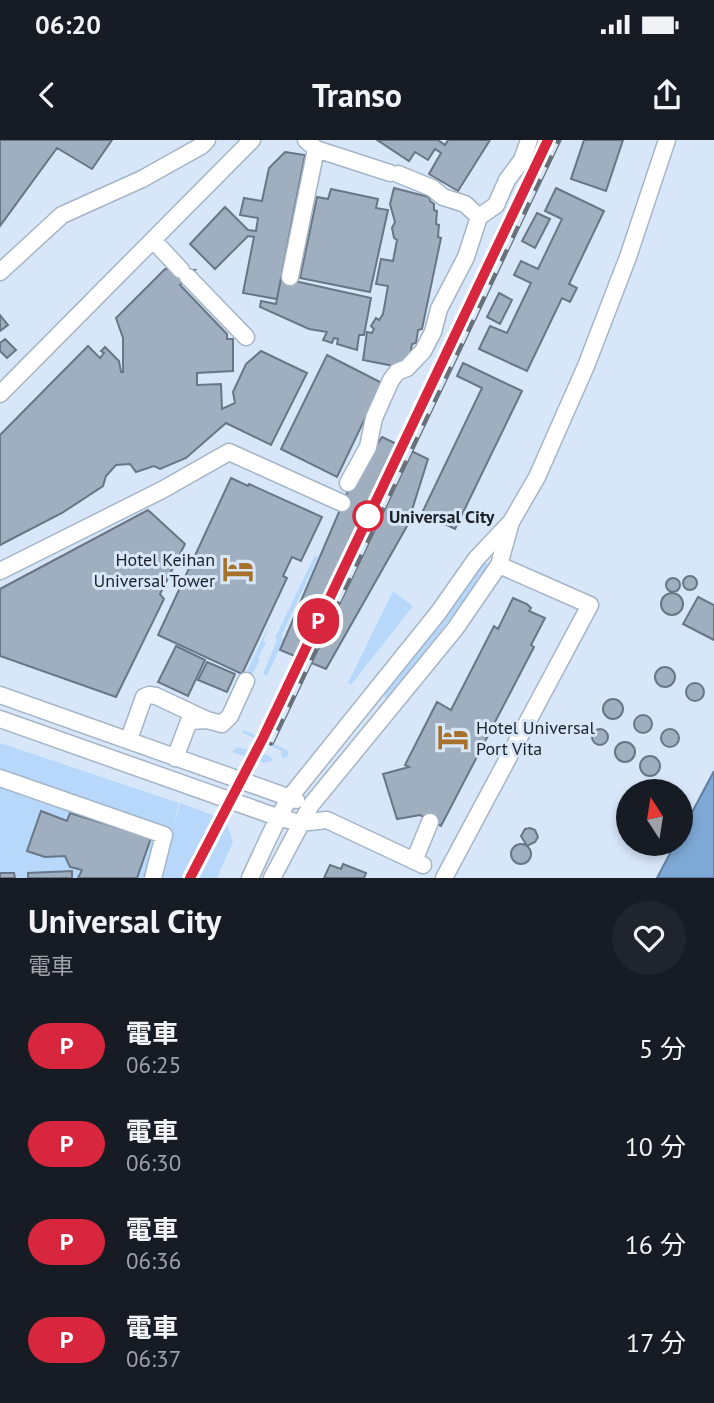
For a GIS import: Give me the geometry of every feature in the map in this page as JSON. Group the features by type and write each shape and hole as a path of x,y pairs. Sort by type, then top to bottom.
{"street":[{"path":"0,272 62,215 142,179 207,140"},
{"path":"0,394 252,140"},
{"path":"348,483 368,447 374,418 391,380 397,372 408,368 423,351 433,332 439,309 467,257 479,216 496,205 507,180 522,160 529,140"},
{"path":"250,878 272,834 277,817 289,797 438,612 475,559 511,522 537,477 586,366 628,257 667,140"},
{"path":"290,276 311,145 432,187 443,197 464,204 479,216"},
{"path":"153,240 246,337"},
{"path":"0,570 162,490 229,452 342,503"},
{"path":"272,878 311,805 455,629 499,565 511,522"},
{"path":"444,878 590,606 499,565"},
{"path":"129,739 145,697 149,695 222,724 227,721 246,681"},
{"path":"0,695 311,805 327,820 418,863 430,822"},
{"path":"0,719 277,817 300,824 327,820"},
{"path":"175,758 189,721 207,720"},
{"path":"0,778 164,835 153,878"}],"shaded area":[{"path":"315,555 318,557 281,637 284,639 267,676 263,674 277,640 275,638"},
{"path":"483,563 488,564 487,568 431,645 386,698 381,694"},
{"path":"393,591 413,606 351,685 348,683"},
{"path":"271,621 263,641 266,642 258,658 260,659 250,679 244,677"},
{"path":"244,730 289,751 287,757 282,758 281,751 245,734 242,732"},
{"path":"0,743 179,803 172,833 180,803 226,820 233,842 217,878 0,878"},
{"path":"237,747 269,755 273,761 264,763 232,752"},
{"path":"714,771 714,878 657,878 669,856 693,856 693,810"}],"building":[{"path":"0,140 112,140 92,169 57,148 0,226"},
{"path":"377,140 438,140 445,145 448,140 490,140 458,191 429,174 441,153 435,149 428,160 415,152 409,161"},
{"path":"584,140 623,140 606,191 571,179"},
{"path":"285,152 305,155 277,299 243,293 254,237 248,236 215,269 190,244 225,207 248,230 256,231 258,218 240,215 244,198 262,201 269,168"},
{"path":"394,188 429,197 434,204 434,210 437,211 436,224 439,225 438,237 441,238 422,329 418,330 416,343 412,344 404,368 363,360 367,332 372,333 374,329 371,326 376,318 379,320 383,314 388,286 376,284 381,259 393,261 397,240 392,228 395,222 390,204"},
{"path":"556,188 604,211 569,284 577,288 570,302 562,298 527,371 479,349 490,326 507,333 531,283 514,275 521,261 538,269 562,219 545,211"},
{"path":"331,189 378,199 376,208 388,210 370,292 300,278 317,197 328,199"},
{"path":"537,213 550,219 535,248 522,241"},
{"path":"165,269 195,270 180,285 227,334 227,339 233,339 233,371 197,373 197,385 221,384 222,409 235,403 233,392 246,364 261,351 307,373 271,445 226,423 186,458 160,469 154,466 136,472 130,464 116,465 106,476 103,486 62,513 0,545 0,435 88,346 100,358 105,347 119,361 123,372 123,338 116,318"},
{"path":"281,278 371,298 364,335 359,335 357,350 337,344 338,339 334,338 332,343 323,340 327,332 309,329 260,307 261,301 276,304"},
{"path":"499,293 512,300 500,324 487,317"},
{"path":"0,315 8,325 0,331"},
{"path":"5,339 16,350 7,358 0,351 0,343"},
{"path":"327,355 382,383 337,477 281,449"},
{"path":"463,363 522,391 455,529 422,513 482,388 457,376"},
{"path":"382,437 428,459 407,526 326,669 280,650 351,484"},
{"name":"Hotel Keihan Universal Tower","path":"231,478 322,517 301,561 292,557 283,576 287,578 242,674 158,635"},
{"path":"148,510 185,544 160,594 164,599 116,697 0,656 0,589"},
{"path":"687,576 693,576 697,583 693,590 687,590 683,586 683,580"},
{"path":"670,578 676,578 680,585 676,592 670,592 666,588 666,582"},
{"path":"672,593 680,596 683,604 680,612 672,615 664,612 661,604 664,596"},
{"path":"698,597 714,605 714,640 683,624"},
{"name":"Hotel Universal Port Vita","path":"513,598 527,604 531,608 529,611 545,618 531,645 534,647 441,826 420,815 397,819 383,774 409,767 405,765 437,702 451,710 494,626 498,629"},
{"path":"176,646 205,660 188,696 158,682"},
{"path":"207,662 235,674 227,692 198,680"},
{"path":"665,667 672,670 675,677 672,684 665,687 658,684 655,677 658,670"},
{"path":"691,683 699,683 704,692 702,699 691,701 686,696 686,688"},
{"path":"613,699 620,702 623,709 620,716 613,719 606,716 603,709 606,702"},
{"path":"643,715 649,718 652,724 649,730 643,733 637,730 634,724 637,718"},
{"path":"597,729 603,729 608,737 606,743 597,745 592,740 592,734"},
{"path":"666,729 674,729 679,738 677,745 666,747 661,742 661,734"},
{"path":"621,742 629,742 635,752 629,762 621,762 615,756 615,748"},
{"path":"646,756 654,756 660,766 654,776 646,776 640,770 640,762"},
{"path":"41,811 67,821 70,813 151,838 137,878 78,878 82,870 70,867 65,856 45,857 27,851"},
{"path":"525,829 535,830 538,837 527,846 521,836"},
{"path":"521,844 528,847 531,854 528,861 521,864 514,861 511,854 514,847"},
{"path":"343,864 366,873 364,878 324,878 330,865 341,869"},
{"path":"72,871 72,878 28,878 28,873"},
{"path":"0,873 14,873 15,878 0,878"}],"railway":[{"path":"271,742 558,140"}],"train":[{"name":"P","path":"190,878 263,738 548,140"}],"place":[{"name":"Universal City","path":"368,516"},
{"name":"Hotel Keihan Universal Tower","path":"238,569"},
{"name":"Hotel Universal Port Vita","path":"453,737"}]}
